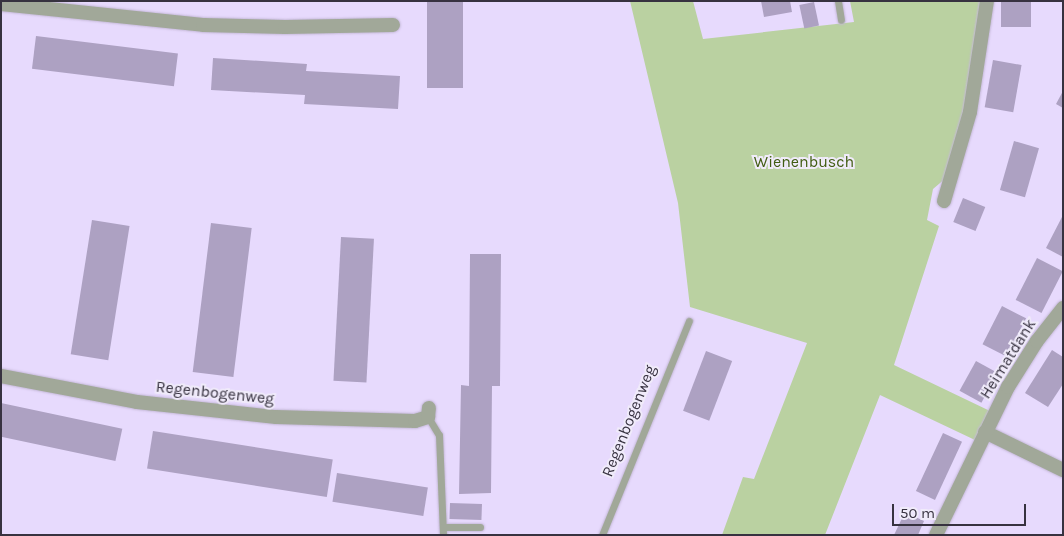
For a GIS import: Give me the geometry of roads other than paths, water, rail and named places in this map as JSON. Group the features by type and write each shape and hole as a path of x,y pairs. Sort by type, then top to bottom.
{"street":[{"path":"944,201 970,112 987,1"},
{"path":"1,4 52,6 240,27 393,25"},
{"name":"Heimatdank","path":"936,535 985,432 1037,341 1063,308"},
{"name":"Regenbogenweg","path":"1,376 110,398 228,413 381,422 428,413"},
{"path":"985,432 1063,470"}],"lane":[{"path":"838,1 841,20"},
{"name":"Regenbogenweg","path":"602,535 689,321"},
{"name":"Regenbogenweg","path":"428,413 439,435 443,531"},
{"path":"443,531 480,527"}],"park label":[{"name":"Wienenbusch","path":"804,162"}]}
